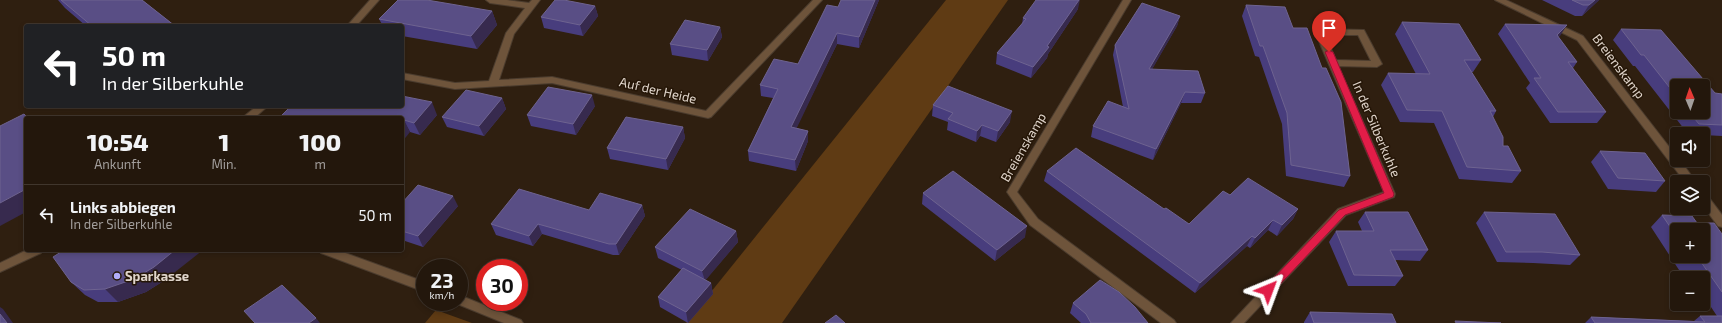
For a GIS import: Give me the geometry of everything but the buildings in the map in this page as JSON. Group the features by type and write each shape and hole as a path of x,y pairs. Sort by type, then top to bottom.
{"street":[{"path":"353,24 375,0"},
{"path":"490,0 533,3"},
{"name":"Auf der Heide","path":"404,76 455,86 552,80 708,115 818,0"},
{"name":"Breienskamp","path":"1126,0 1012,192 1034,222 1170,323"},
{"name":"Breienskamp","path":"1499,0 1580,38 1686,175"},
{"path":"493,84 510,33 533,3"},
{"name":"In der Silberkuhle","path":"1237,323 1342,212 1390,194 1334,63 1319,32 1361,32 1377,64 1334,63"},
{"path":"250,116 260,108"},
{"path":"1710,207 1722,223"},
{"path":"0,268 33,252"},
{"path":"330,252 416,284"},
{"path":"468,304 517,323"}],"shaded area":[{"path":"946,0 1008,0 782,323 686,323"},
{"path":"435,311 439,311 472,323 425,323"}],"place":[{"name":"Sparkasse","path":"117,276"}],"route":[{"path":"1268,290 1342,212 1390,194 1329,52"}]}
